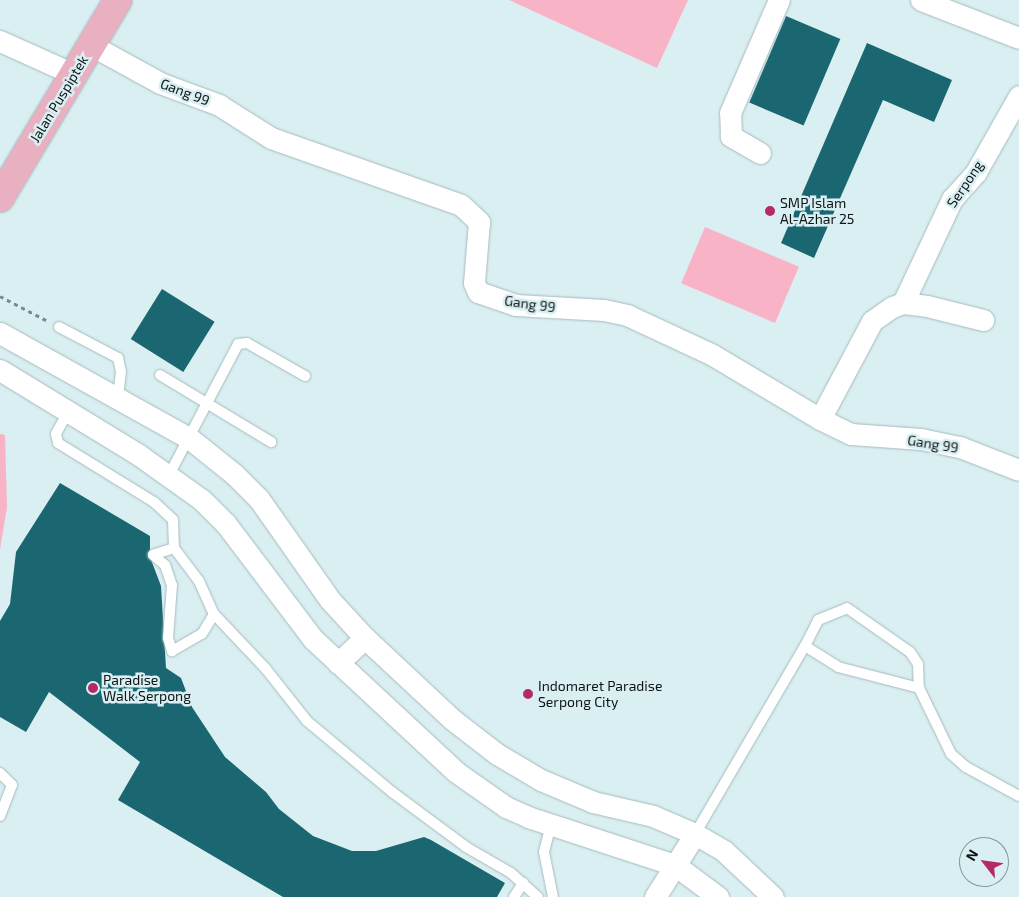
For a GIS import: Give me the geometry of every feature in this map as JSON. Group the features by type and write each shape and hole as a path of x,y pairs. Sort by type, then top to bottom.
{"main road":[{"name":"Jalan Puspiptek","path":"0,198 118,0"}],"street":[{"path":"760,153 731,136 730,113 779,0"},
{"path":"921,0 1019,38"},
{"path":"0,41 73,74"},
{"name":"Gang 99","path":"91,45 160,83 218,105 271,138 461,205 478,222 474,283 478,292 516,305 604,310 626,315 711,354 820,420 851,434 921,439 978,452 1019,470"},
{"name":"Serpong","path":"903,303 952,199 976,172 1019,96"},
{"path":"820,420 872,321 903,303 983,320"},
{"path":"0,333 189,438 234,474 259,499 330,600 364,638 453,720 497,754 542,780 593,802 654,816 696,834 724,851 773,897"},
{"path":"0,370 169,475 226,524 312,639 456,772 506,806 550,824 675,865 718,897"},
{"path":"338,663 364,638"},
{"path":"654,897 696,834"}],"lane":[{"path":"59,327 118,358 121,372 118,398"},
{"path":"169,475 235,347 242,342 305,376"},
{"path":"160,375 206,400 271,442"},
{"path":"68,412 56,434 58,442 154,502 173,520 174,548 199,581 214,614 246,646 307,721 392,792 466,847 523,883 538,897"},
{"path":"174,548 153,555 165,564 172,585 168,638 172,651 202,634 214,614"},
{"path":"696,834 805,646 818,620 847,608 910,652 918,664 919,688 951,754 966,767 1019,796"},
{"path":"805,646 838,667 919,688"},
{"path":"0,773 12,785 0,816"},
{"path":"550,824 544,852 553,897"},
{"path":"514,897 523,883"}],"path":[{"path":"0,296 59,327"}],"shaded area":[{"path":"509,0 688,0 657,68"},
{"path":"705,227 799,267 775,323 681,283"},
{"path":"0,434 5,435 7,507 0,550"}],"building":[{"path":"786,16 840,39 804,126 749,103"},
{"path":"867,43 952,80 934,122 883,100 814,258 781,243"},
{"path":"162,289 215,322 183,372 131,339"},
{"name":"Paradise Walk Serpong","path":"60,483 150,536 150,557 161,586 166,668 181,678 192,707 225,757 266,792 279,809 313,836 352,851 376,851 424,837 505,883 497,897 283,897 118,800 140,762 49,692 26,732 0,717 0,621 10,604 16,552"}],"place":[{"name":"SMP Islam Al-Azhar 25","path":"770,211"},
{"name":"Paradise Walk Serpong","path":"93,688"},
{"name":"Indomaret Paradise Serpong City","path":"528,694"}]}
